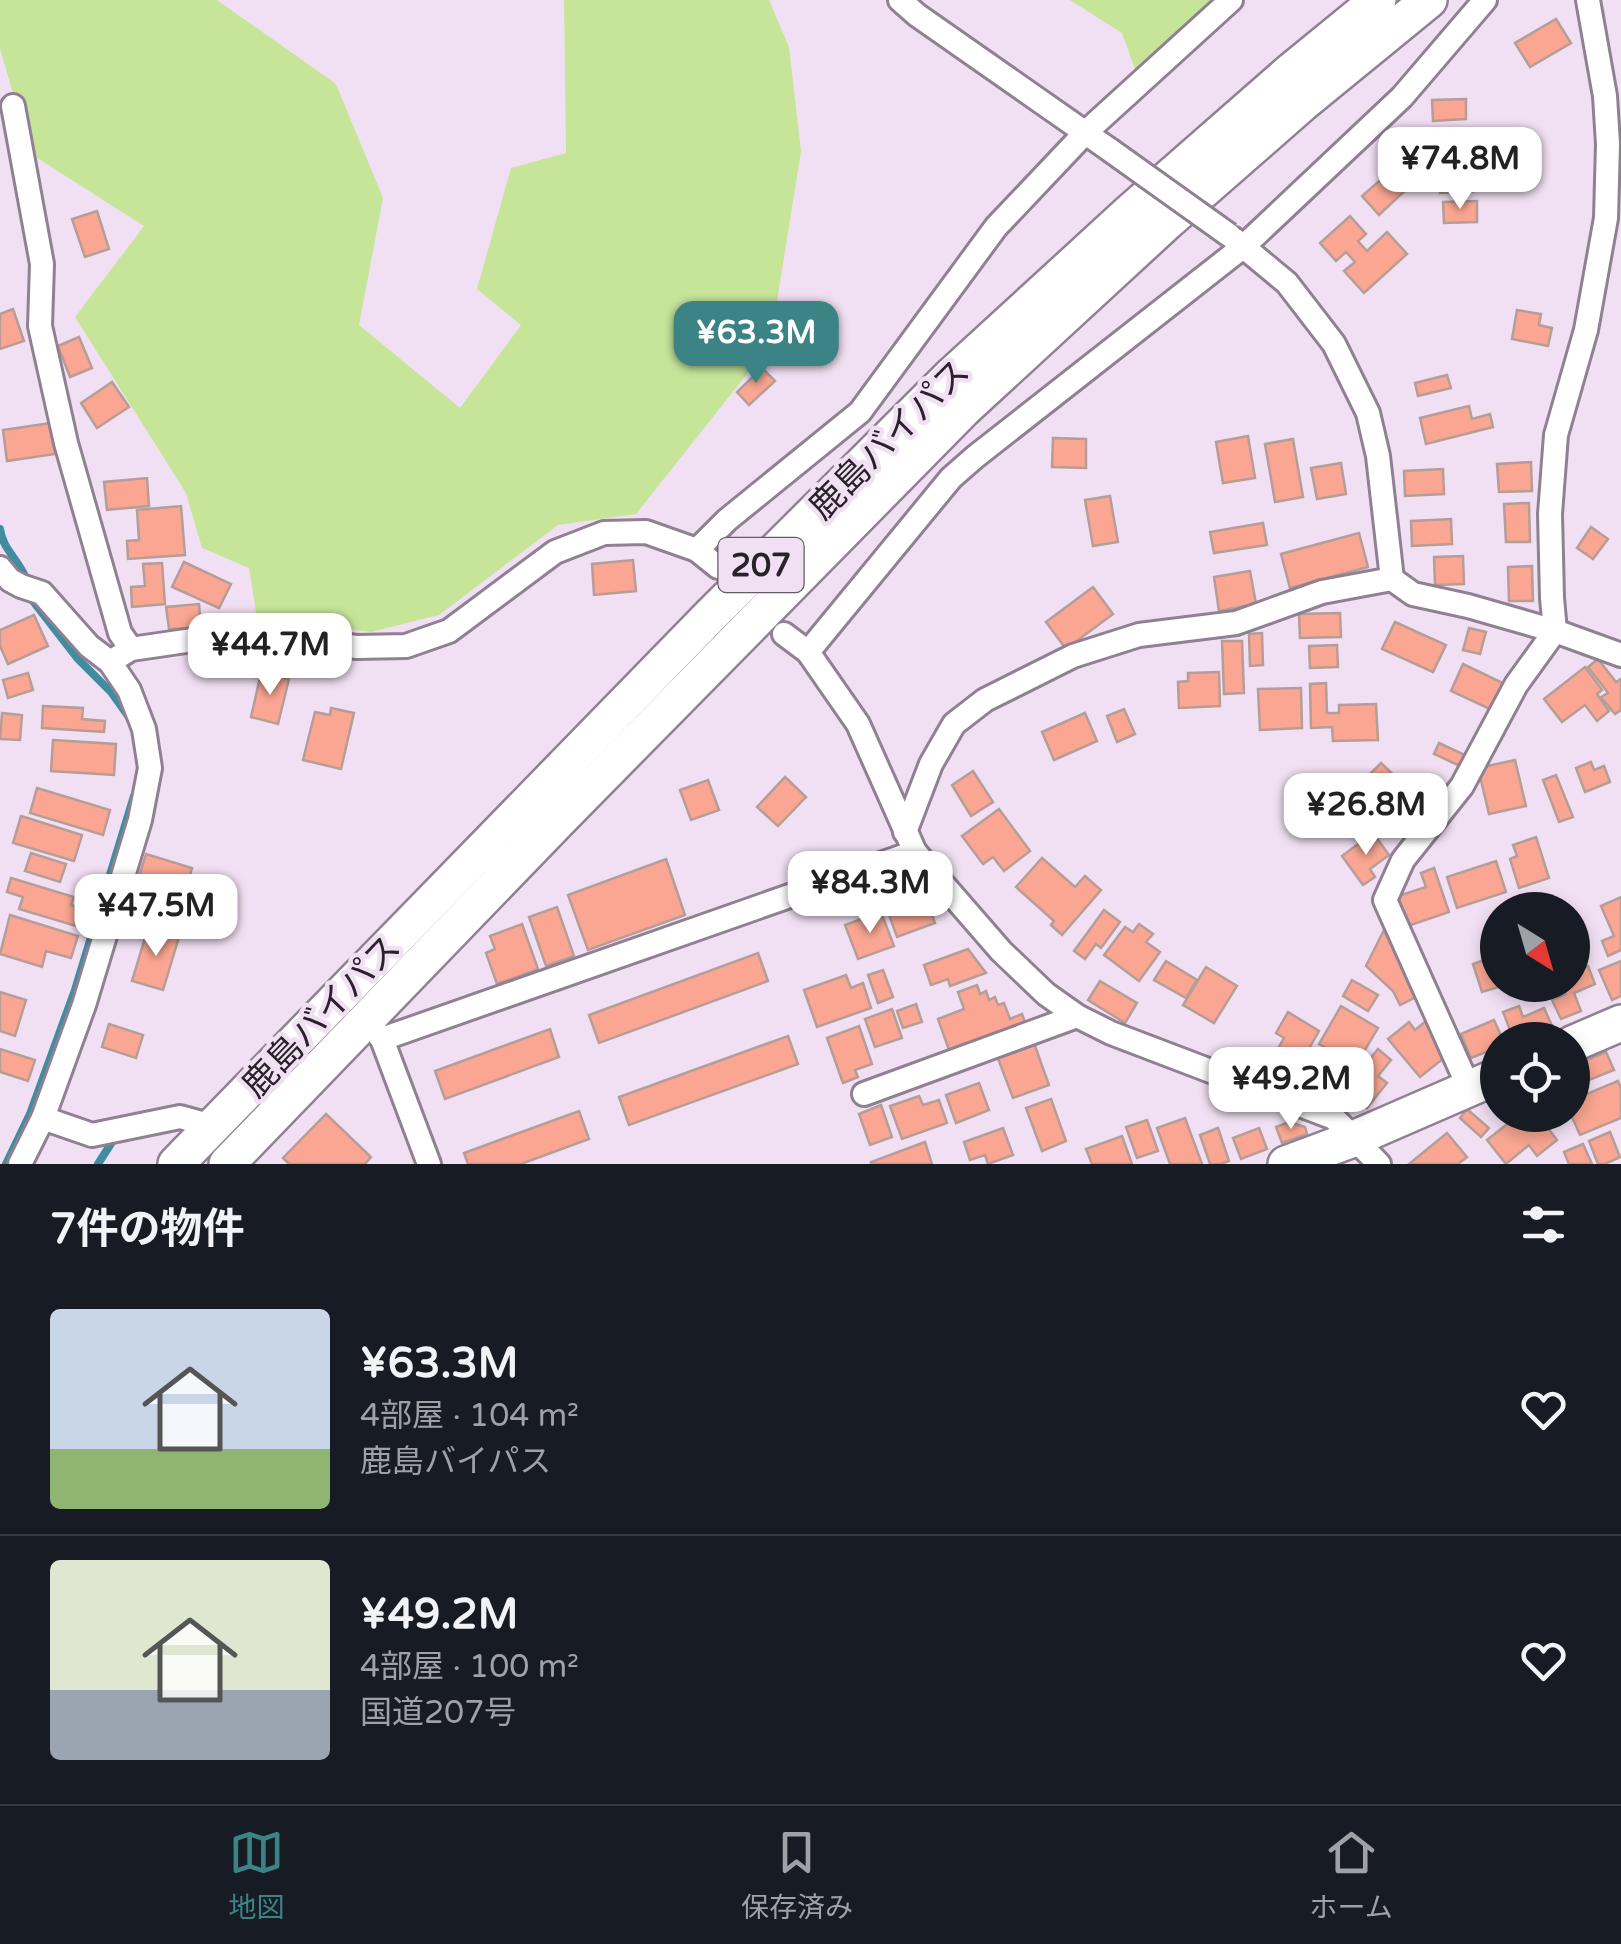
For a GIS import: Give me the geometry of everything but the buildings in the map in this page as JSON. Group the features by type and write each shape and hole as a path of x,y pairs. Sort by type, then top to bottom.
{"highway":[{"name":"鹿島バイパス","path":"176,1164 710,616 950,376 1130,212 1378,0"},
{"name":"鹿島バイパス","path":"227,1164 374,1030 559,820 964,409 1303,102 1428,0"},
{"path":"1590,1036 1621,1023"},
{"path":"1286,1164 1480,1083"}],"street":[{"path":"900,0 1236,240 1287,283 1334,344 1368,413 1378,456 1392,579 1412,594 1556,630 1621,656"},
{"path":"696,550 860,412 996,227 1086,132 1231,0"},
{"path":"808,652 951,478 1402,97 1486,0"},
{"path":"1480,1076 1385,900 1403,860 1462,786 1516,685 1556,630 1550,514 1556,435 1586,330 1606,218 1608,144 1588,0"},
{"path":"13,106 42,264 40,326 66,443 120,633 131,649"},
{"path":"110,662 131,649 241,633 357,648 406,646 449,631 554,552 604,533 646,532 696,550 718,566"},
{"path":"0,568 10,580 32,590 110,662 128,690 144,729 150,768 140,820 84,1005 43,1118 20,1164"},
{"path":"910,842 931,764 954,724 984,700 1073,656 1139,635 1236,623 1322,592 1392,579"},
{"path":"784,634 808,652 858,724 910,842 1001,952 1046,994 1077,1016 1112,1033 1334,1118 1380,1164"},
{"path":"374,1030 910,842"},
{"path":"344,992 374,1030 429,1164"},
{"path":"864,1094 1077,1016"},
{"path":"43,1118 92,1135 180,1117 213,1126"}],"green space":[{"path":"0,0 217,0 336,84 383,198 359,325 460,408 521,325 477,289 511,168 566,153 564,0 769,0 789,47 801,151 770,345 636,514 558,525 439,615 371,632 257,618 249,568 202,548 186,493 75,317 144,226 31,154 0,49"},
{"path":"1070,0 1212,0 1136,72 1122,33"}],"waterway":[{"path":"0,529 27,581"},
{"path":"31,595 78,659 111,692 131,720"},
{"path":"6,1164 30,1114 75,990 134,796"},
{"path":"98,1164 112,1142"}]}
